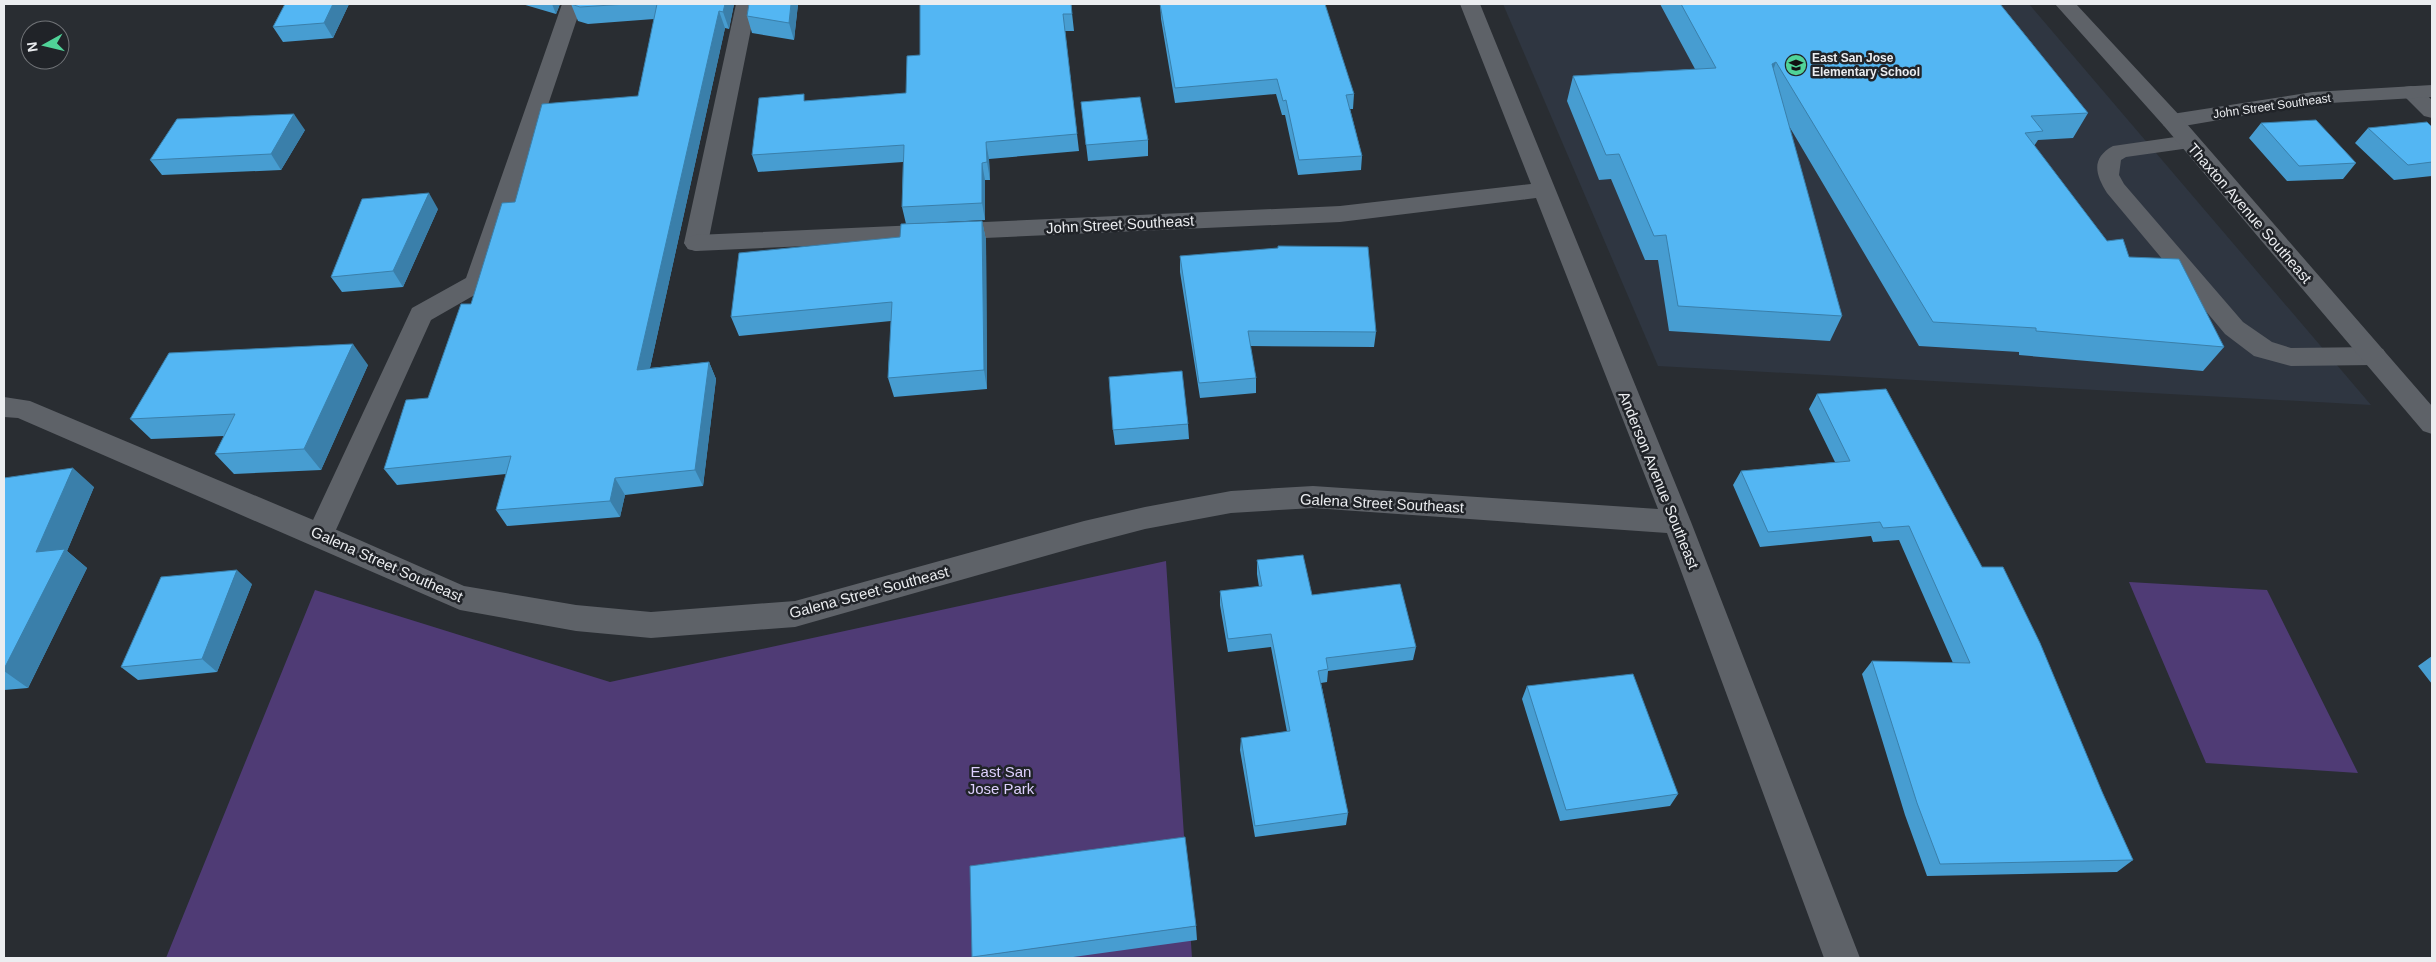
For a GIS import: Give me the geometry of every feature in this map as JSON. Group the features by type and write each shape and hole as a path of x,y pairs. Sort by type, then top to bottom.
{"street":[{"path":"320,534 422,314 476,283 572,4"},
{"name":"John Street Southeast","path":"746,4 696,242 1340,214 1543,190"},
{"name":"Anderson Avenue Southeast","path":"1470,4 1677,522 1842,958"},
{"name":"Thaxton Avenue Southeast","path":"2065,4 2172,121 2432,424"},
{"name":"John Street Southeast","path":"2172,121 2313,98 2432,91"},
{"path":"2411,92 2432,111"},
{"path":"2189,142 2121,151 2110,158 2108,175 2115,188 2234,328 2262,348 2291,357 2374,356"},
{"name":"Galena Street Southeast","path":"4,407 21,408 320,534 460,598 576,618 652,625 794,614 1145,518 1231,502 1313,497 1677,522"}],"shaded area":[{"path":"1503,4 2029,4 2371,405 1658,366"}],"green space":[{"name":"East San Jose Park","path":"1166,561 1192,958 166,958 315,590 610,682"},
{"path":"2129,582 2267,590 2358,773 2206,763"}],"building":[{"path":"285,4 333,4 324,23 273,27"},
{"path":"571,4 627,4 580,7"},
{"path":"657,4 725,4 723,12 719,11 637,370 709,362 695,470 615,478 610,501 496,510 511,456 384,469 406,400 428,398 461,304 471,304 502,203 515,202 542,104 638,96"},
{"path":"749,4 791,4 789,23 747,16"},
{"path":"920,4 1071,4 1072,14 1063,14 1077,134 986,142 987,162 982,163 982,203 902,207 904,145 752,155 759,98 804,94 804,101 906,93 907,56 920,55"},
{"path":"1160,4 1325,4 1354,94 1346,95 1362,156 1299,160 1286,100 1283,101 1277,79 1175,88"},
{"path":"1681,4 2000,4 2088,113 2031,116 2043,131 2025,133 2107,241 2123,239 2129,257 2179,259 2224,347 2036,331 2036,328 1933,322 1776,62 1772,64 1842,316 1678,306 1666,235 1654,236 1619,154 1606,155 1573,76 1716,68"},
{"path":"1140,97 1148,140 1086,145 1081,102"},
{"path":"294,114 271,154 150,160 177,119"},
{"path":"2316,120 2356,163 2299,166 2261,123"},
{"path":"2427,122 2432,127 2432,162 2408,165 2368,128"},
{"path":"429,193 393,271 331,277 362,199"},
{"path":"982,221 984,370 888,378 892,302 731,317 739,253 900,237 901,224"},
{"path":"1278,246 1368,247 1376,332 1248,331 1256,378 1199,383 1180,256 1278,248"},
{"path":"353,344 304,449 215,454 235,414 130,419 169,353"},
{"path":"1182,371 1188,424 1113,430 1109,377"},
{"path":"1886,389 1982,567 2003,567 2040,643 2103,794 2133,860 1940,864 1917,803 1872,661 1970,663 1909,526 1883,528 1880,522 1768,532 1741,471 1850,461 1817,394"},
{"path":"73,468 36,552 65,549 4,669 4,478"},
{"path":"1303,555 1312,595 1400,584 1416,647 1326,658 1328,669 1318,671 1348,813 1255,826 1241,738 1290,731 1271,634 1228,639 1220,591 1262,586 1257,560"},
{"path":"237,570 202,659 121,667 161,577"},
{"path":"1633,674 1678,794 1566,810 1527,686"},
{"path":"1185,837 1196,926 972,957 970,866"}],"place":[{"name":"East San Jose Elementary School","path":"1796,65"}]}
